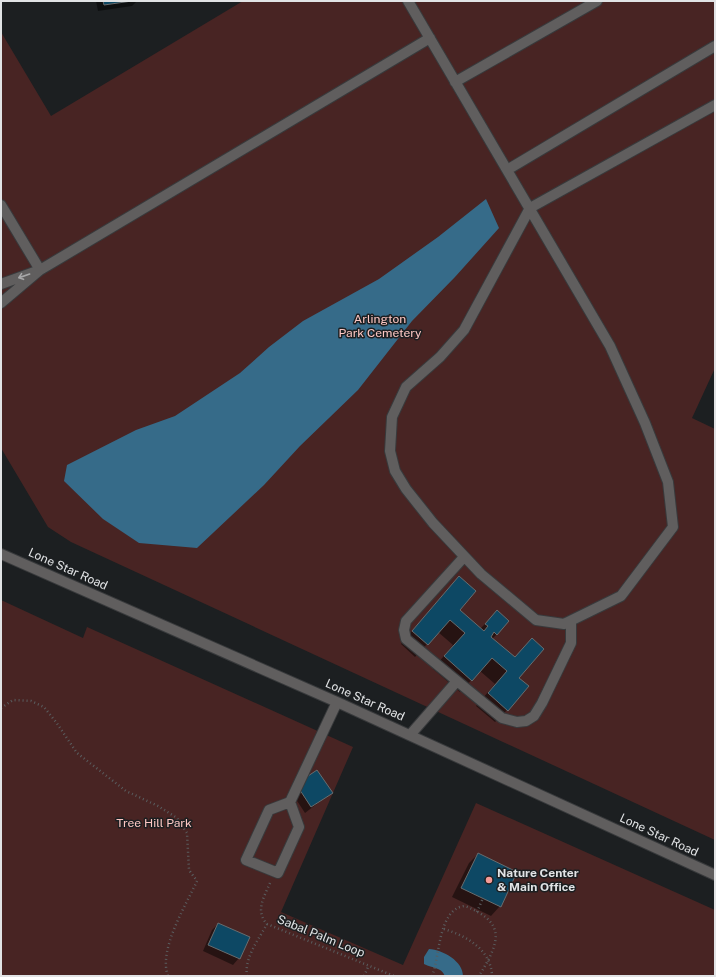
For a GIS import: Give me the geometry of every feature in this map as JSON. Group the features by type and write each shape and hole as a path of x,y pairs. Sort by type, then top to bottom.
{"street":[{"path":"408,1 530,208 610,346 645,423 668,482 673,527 621,596 564,624 536,620 481,574 432,523 406,489 395,471 390,452 392,417 406,387 440,357 464,330 530,208 715,105"},
{"path":"456,82 596,1"},
{"path":"1,303 40,270 430,38"},
{"path":"507,170 715,46"},
{"path":"1,205 40,270"},
{"path":"1,284 40,270"},
{"name":"Lone Star Road","path":"1,554 338,702 715,875"},
{"path":"464,556 406,621 404,630 406,639 502,718 517,722 526,721 534,716 571,644 571,621"},
{"path":"410,735 457,681"},
{"path":"290,802 299,827 278,873 246,860 269,810 290,802 338,702"}],"path":[{"path":"1,708 13,700 31,701 44,707 77,753 126,791 158,806 177,818 186,833 189,870 197,881 170,938 166,957 168,976"},
{"name":"Sabal Palm Loop","path":"275,872 261,910 263,919 267,924 394,976"},
{"path":"477,912 483,898"},
{"path":"432,976 435,970 439,942 449,916 453,910 464,906 477,912 492,922 495,931 496,941 493,952 479,976"},
{"name":"Sabal Palm Loop","path":"247,976 248,963 267,924"},
{"path":"444,929 471,940 488,960 492,976"},
{"name":"Sabal Palm Loop","path":"364,976 369,965"}],"green space":[{"name":"Arlington Park Cemetery","path":"243,1 715,1 715,368 692,418 715,429 715,840 71,542 48,527 1,448 1,32 51,116"},
{"name":"Tree Hill Park","path":"1,600 83,638 87,627 353,747 281,912 403,965 476,803 715,910 715,976 1,976"}],"water":[{"path":"486,199 499,228 455,277 412,321 358,390 300,446 264,485 197,548 139,543 103,519 64,481 67,465 136,430 175,416 240,373 269,347 303,321 379,279 438,237"},
{"path":"429,949 451,957 460,966 463,976 445,976 439,969 424,964 424,957"}],"building":[{"path":"103,1 132,1 104,5"},
{"path":"459,576 476,591 460,610 484,631 488,626 485,624 497,610 509,621 497,635 494,632 491,637 515,657 532,638 544,649 519,678 529,686 508,711 488,693 507,671 492,658 472,681 444,656 465,633 450,620 428,645 412,631"},
{"path":"317,770 333,793 311,807 296,784"},
{"name":"Nature Center & Main Office","path":"478,853 517,872 501,907 461,888"},
{"path":"218,923 250,937 240,959 208,945"}],"place":[{"name":"Nature Center & Main Office","path":"489,880"}]}
